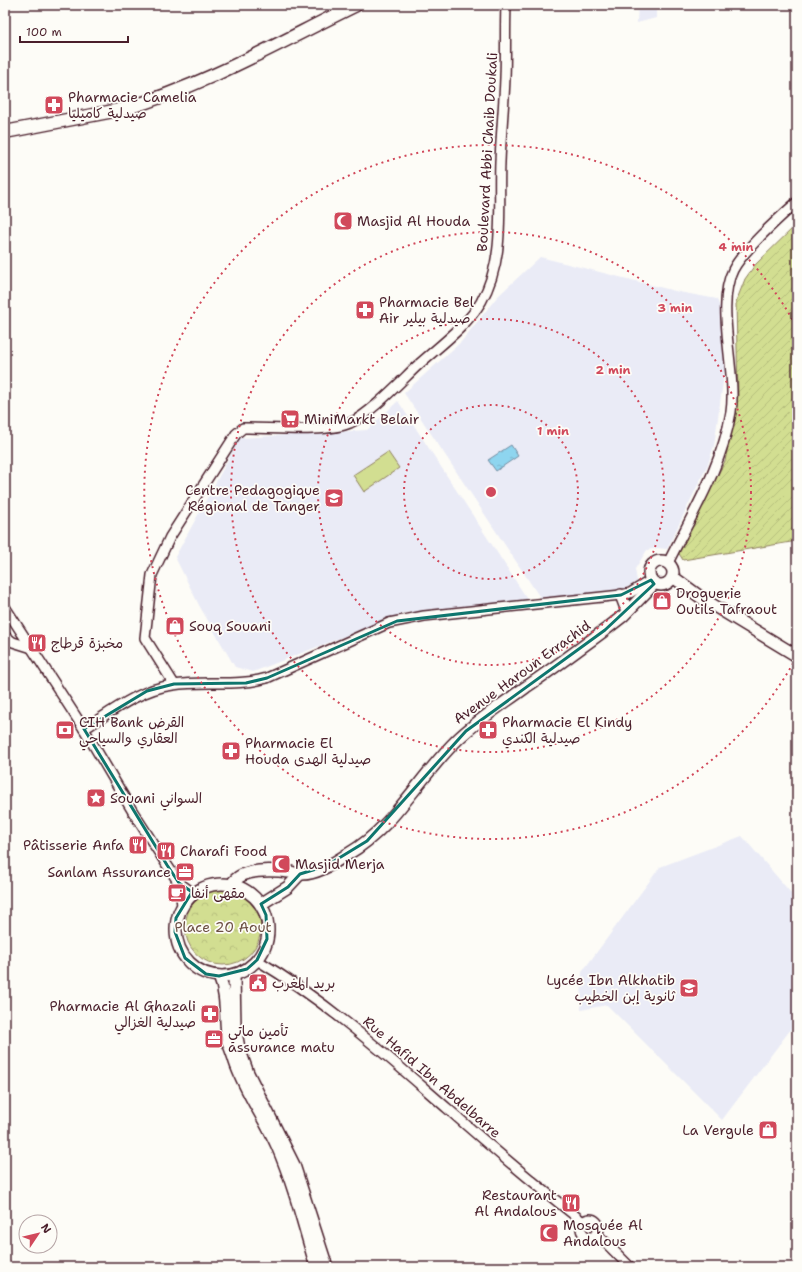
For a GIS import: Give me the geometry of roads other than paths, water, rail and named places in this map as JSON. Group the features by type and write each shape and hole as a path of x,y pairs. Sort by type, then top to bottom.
{"main road":[{"path":"5,132 124,109 141,104 229,69 356,5"},
{"path":"657,561 668,563 673,570 673,577 666,584 653,582 649,573 651,566 657,561"},
{"path":"673,577 703,599 797,656"},
{"name":"Avenue Haroun Errachid","path":"232,884 238,877 251,873 285,871 300,874 326,866 367,842 389,820 439,758 466,731 488,713 583,646 627,611 653,582"},
{"path":"621,595 627,611"},
{"name":"Avenue Haroun Errachid","path":"260,904 288,887 300,874"},
{"path":"212,884 232,884 243,888 253,895 260,904 266,915 268,938 264,950 257,960 247,969 234,975 219,976 206,974 194,967 184,958 178,946 175,932 176,918 182,905 193,893 212,884"},
{"path":"234,975 236,1027 239,1048 248,1073 294,1165 327,1267"},
{"path":"219,976 223,987 228,1042 241,1078 271,1133 281,1156 293,1190 316,1267"}],"street":[{"name":"Boulevard Abbi Chaib Doukali","path":"174,684 145,638 152,575 161,552 238,431 248,428 298,429 336,426 351,423 372,407 458,330 480,302 495,266 500,230 500,163 505,78 506,5"},
{"path":"668,563 711,476 727,430 731,410 732,379 726,302 729,279 733,270 745,253 797,202"},
{"path":"84,729 142,693 174,684 257,681 281,673 397,621 424,616 621,595 630,593 653,582"},
{"path":"5,607 29,647 84,729 132,812 179,883 193,893"},
{"path":"5,636 13,642 29,647"},
{"path":"179,883 182,905"},
{"name":"Rue Hafid Ibn Abdelbarre","path":"257,960 313,995 339,1015 525,1176 583,1222"},
{"name":"Rue Hafid Ibn Abdelbarre","path":"592,1219 596,1221 599,1226 597,1234 593,1237 585,1235 582,1231 583,1222 592,1219"},
{"path":"597,1234 630,1267"}],"water":[{"path":"511,445 518,456 496,471 488,460"}],"place":[{"name":"Pharmacie Camelia صيدلية كاميليا","path":"54,105"},
{"name":"Masjid Al Houda","path":"343,221"},
{"name":"Pharmacie Bel Air صيدلية بيلير","path":"365,310"},
{"name":"MiniMarkt Belair","path":"290,419"},
{"name":"Centre Pedagogique Régional de Tanger","path":"334,498"},
{"name":"Droguerie Outils Tafraout","path":"662,601"},
{"name":"Souq Souani","path":"175,626"},
{"name":"مخبزة قرطاج","path":"37,643"},
{"name":"CIH Bank القرض العقاري والسياحي","path":"65,730"},
{"name":"Pharmacie El Kindy صيدلية الكندي","path":"488,730"},
{"name":"Pharmacie El Houda صيدلية الهدى","path":"231,751"},
{"name":"Souani السواني","path":"96,798"},
{"name":"Pâtisserie Anfa","path":"138,845"},
{"name":"Charafi Food","path":"166,851"},
{"name":"Masjid Merja","path":"281,864"},
{"name":"Sanlam Assurance","path":"185,872"},
{"name":"مقهى أنفا","path":"177,893"},
{"name":"بريد المغرب","path":"258,983"},
{"name":"Lycée Ibn Alkhatib ثانوية إبن الخطيب","path":"689,988"},
{"name":"Pharmacie Al Ghazali صيدلية الغزالي","path":"210,1014"},
{"name":"تأمين ماتي assurance matu","path":"214,1039"},
{"name":"La Vergule","path":"768,1130"},
{"name":"Restaurant Al Andalous","path":"571,1203"},
{"name":"Mosquée Al Andalous","path":"549,1233"}],"park label":[{"name":"Place 20 Aout","path":"223,927"}]}
